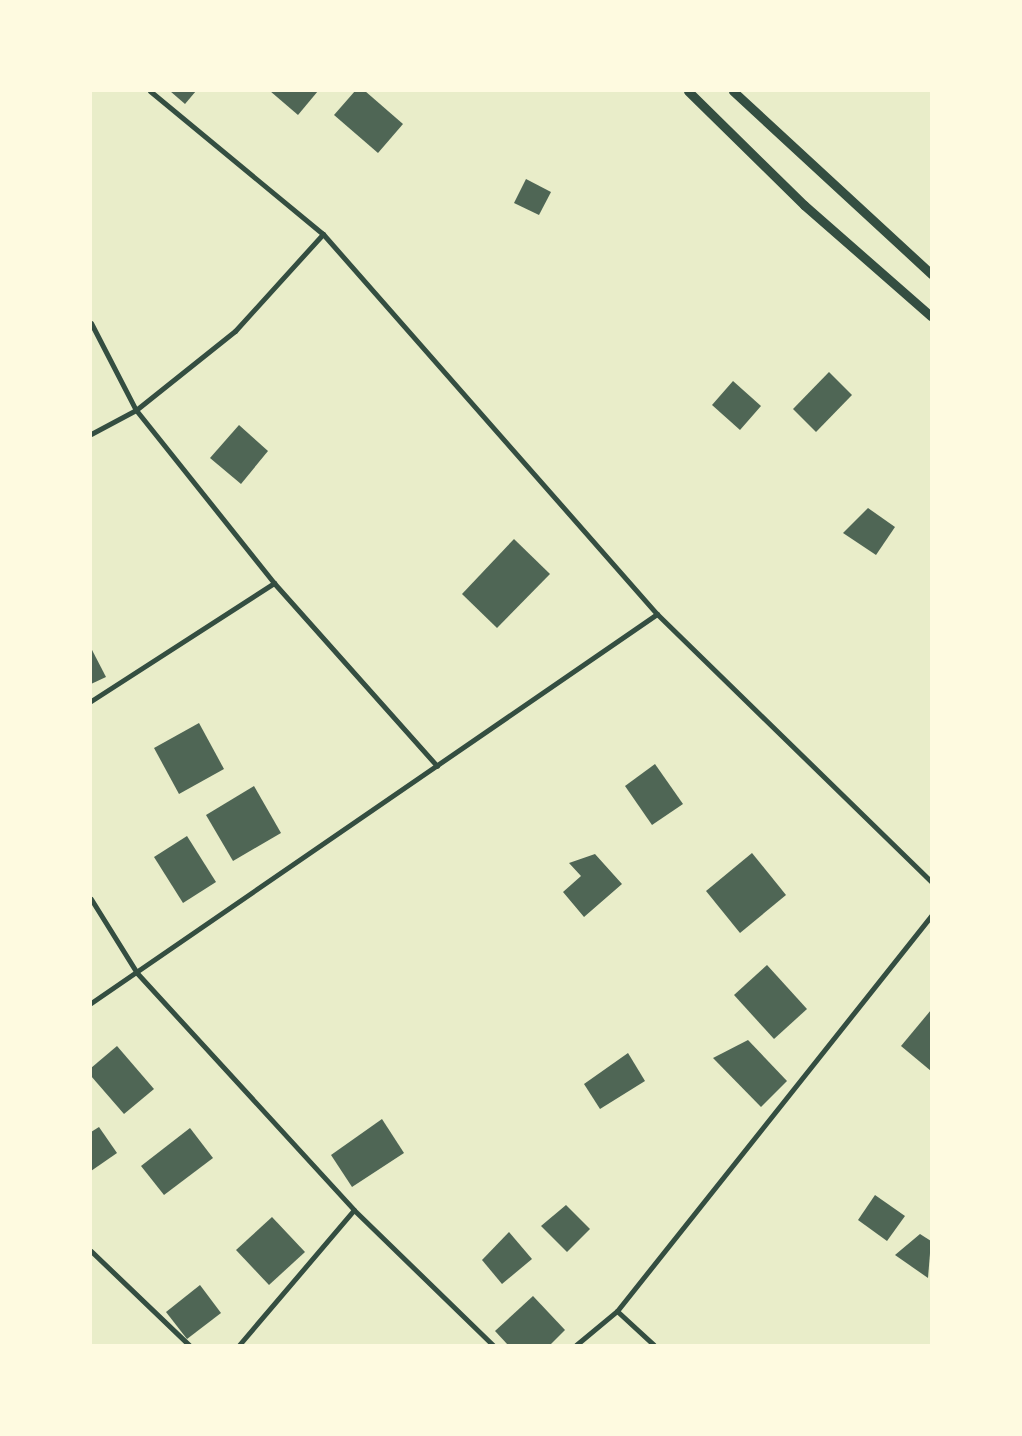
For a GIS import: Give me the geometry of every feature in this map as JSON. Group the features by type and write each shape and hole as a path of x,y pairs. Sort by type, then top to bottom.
{"street":[{"path":"150,91 323,234 657,614 931,881"},
{"path":"688,91 804,205 931,316"},
{"path":"733,91 931,274"},
{"path":"91,434 136,410 235,331 323,234"},
{"path":"91,323 136,410 274,583 436,766"},
{"path":"91,701 274,583"},
{"path":"91,1003 657,614"},
{"path":"91,900 137,973 354,1210 492,1345"},
{"path":"576,1345 616,1311 931,916"},
{"path":"238,1345 354,1210"},
{"path":"91,1251 189,1345"},
{"path":"616,1311 654,1345"}],"building":[{"path":"170,91 196,91 185,104"},
{"path":"270,91 318,91 298,115"},
{"path":"355,91 365,91 403,124 378,153 334,115"},
{"path":"526,179 551,192 539,215 514,203"},
{"path":"829,372 852,395 816,432 793,409"},
{"path":"733,381 761,406 740,430 712,405"},
{"path":"239,425 268,451 241,484 210,458"},
{"path":"868,508 895,527 876,555 843,533"},
{"path":"514,539 550,574 497,628 462,594"},
{"path":"91,648 106,677 91,684"},
{"path":"199,723 224,769 179,794 154,748"},
{"path":"655,764 683,804 652,825 625,786"},
{"path":"254,786 281,833 233,861 206,815"},
{"path":"187,836 216,882 183,903 154,857"},
{"path":"752,853 786,895 740,933 706,891"},
{"path":"595,854 622,884 584,917 563,892 581,876 569,863"},
{"path":"767,965 807,1009 774,1039 734,995"},
{"path":"931,1010 931,1071 901,1046"},
{"path":"748,1040 787,1081 761,1107 713,1058"},
{"path":"117,1046 154,1089 124,1114 91,1076 91,1068"},
{"path":"628,1053 645,1081 600,1109 584,1084"},
{"path":"382,1119 404,1153 352,1187 331,1155"},
{"path":"99,1127 117,1153 91,1171 91,1132"},
{"path":"190,1128 213,1158 164,1195 141,1166"},
{"path":"875,1195 905,1216 887,1241 858,1220"},
{"path":"566,1205 590,1229 567,1252 541,1226"},
{"path":"272,1217 305,1252 269,1285 236,1250"},
{"path":"509,1232 532,1259 502,1284 482,1260"},
{"path":"920,1234 931,1241 928,1278 895,1255"},
{"path":"200,1285 221,1313 187,1339 166,1312"},
{"path":"533,1296 565,1330 550,1345 508,1345 495,1331"}]}
